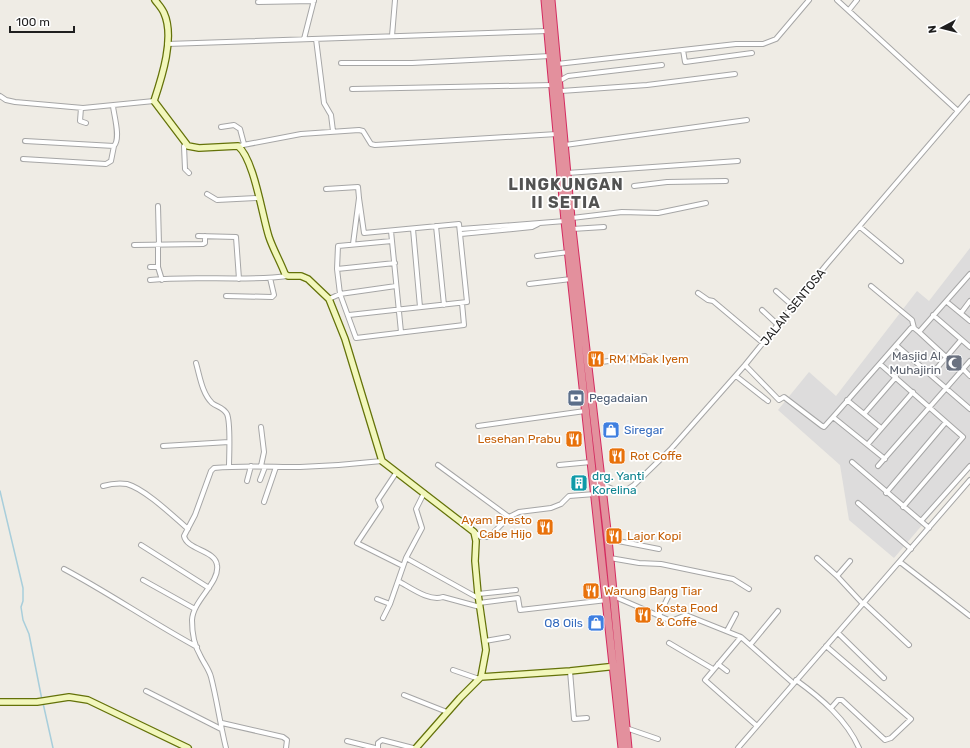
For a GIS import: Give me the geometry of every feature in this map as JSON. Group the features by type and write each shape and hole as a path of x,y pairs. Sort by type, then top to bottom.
{"highway":[{"path":"545,0 557,64 557,134 568,220 572,229 586,364 608,539 610,558 610,598"},
{"path":"551,0 550,56 556,83 561,91 567,173 569,252 595,494 610,598 628,748"},
{"path":"617,666 622,748"}],"street":[{"path":"154,101 164,69 168,31 164,11 155,0"},
{"path":"392,36 395,0"},
{"path":"557,64 772,41 780,37 809,0"},
{"path":"837,0 958,111"},
{"path":"849,10 857,0"},
{"path":"258,2 314,1 304,39"},
{"path":"167,44 550,31"},
{"path":"316,39 324,103 331,115 333,131"},
{"path":"683,50 685,62 752,53"},
{"path":"341,62 412,62 550,56"},
{"path":"352,89 556,83 568,76 662,65"},
{"path":"561,91 647,85 735,74"},
{"path":"0,96 6,100 15,102 81,108 154,101"},
{"name":"JALAN SENTOSA","path":"594,481 620,491 624,490 634,485 670,450 736,376 793,306 970,97"},
{"path":"154,101 186,145 200,148 241,145 301,134 333,131 363,131 368,142 375,145 557,134"},
{"path":"22,158 106,164 111,161 114,146 117,142 113,106"},
{"path":"81,108 80,121 86,123"},
{"path":"565,144 747,120"},
{"path":"221,126 234,125 240,129 241,145 249,163 270,238 288,276"},
{"path":"25,141 114,146"},
{"path":"186,145 184,146 185,169 189,173"},
{"path":"567,173 738,161"},
{"path":"634,186 667,182 726,181"},
{"path":"326,189 358,187 364,233 459,224 461,229 467,302 348,315"},
{"path":"207,194 217,200 258,198"},
{"path":"354,244 359,198"},
{"path":"461,229 532,227 538,224 622,212 658,213 706,203"},
{"path":"158,206 158,266 162,280"},
{"path":"436,226 444,305"},
{"path":"572,229 604,227"},
{"path":"860,227 901,260"},
{"path":"461,234 495,228"},
{"path":"413,229 420,307"},
{"path":"391,231 401,332"},
{"path":"198,236 236,237 239,278"},
{"path":"134,245 203,244 205,243 205,236"},
{"path":"392,241 338,246 337,269 340,294 356,338 464,325 462,303"},
{"path":"537,256 569,252"},
{"path":"337,269 394,263"},
{"path":"150,267 158,266"},
{"path":"919,332 933,315 947,302 970,274"},
{"path":"150,280 270,278 288,276 301,276 308,280 330,299 345,339 382,461 481,537 489,537 509,517 519,512 551,508 560,504 569,496 595,494"},
{"path":"226,296 272,297 274,295 270,278"},
{"path":"529,284 572,279"},
{"path":"330,299 340,294 396,286"},
{"path":"871,286 912,320 914,328 946,357"},
{"path":"776,290 793,306"},
{"path":"698,293 708,300 713,301 763,343"},
{"path":"961,313 970,300"},
{"path":"947,302 970,321"},
{"path":"762,310 778,325"},
{"path":"933,315 970,347"},
{"path":"745,365 780,400 784,396 822,426 833,417 911,328 914,328"},
{"path":"931,375 961,340"},
{"path":"896,345 970,409"},
{"path":"586,364 645,356"},
{"path":"878,466 970,361"},
{"path":"196,363 202,387 209,399 227,414 229,467"},
{"path":"880,364 962,436 962,439 903,507"},
{"path":"963,369 970,376"},
{"path":"736,376 768,401"},
{"path":"864,414 896,377"},
{"path":"868,444 913,392"},
{"path":"847,400 881,428"},
{"path":"478,426 586,411"},
{"path":"833,417 885,459"},
{"path":"886,493 946,422"},
{"path":"260,480 264,452 261,428"},
{"path":"163,446 229,442"},
{"path":"226,748 221,729 222,723 210,674 196,647 192,624 195,609 209,588 217,571 217,564 213,558 186,541 184,536 195,515 210,471 214,468 229,467 333,466 382,461"},
{"path":"559,465 592,462"},
{"path":"852,462 886,493 929,528"},
{"path":"438,465 509,517"},
{"path":"247,480 251,466"},
{"path":"921,521 970,466"},
{"path":"264,502 276,467"},
{"path":"396,473 378,500 381,507 357,543 403,566"},
{"path":"738,748 970,480"},
{"path":"102,486 121,484 132,486 158,504 188,529"},
{"path":"383,618 390,604 406,558 422,528 416,509 424,494"},
{"path":"858,503 911,549"},
{"path":"348,741 376,748 378,743 382,740 414,748 480,678 486,657 475,562 476,541 474,532"},
{"path":"608,539 659,549"},
{"path":"141,545 209,588"},
{"path":"406,558 479,600 516,590"},
{"path":"610,558 638,564 661,564 733,579 749,589"},
{"path":"817,558 909,645"},
{"path":"837,576 850,561"},
{"path":"900,562 970,616"},
{"path":"64,569 104,590 125,605 196,647"},
{"path":"144,580 195,609"},
{"path":"398,581 430,597 439,599 443,597 479,600 518,598 520,610 610,598 674,621 686,615 742,637 795,682 831,708 854,735 859,748"},
{"path":"659,616 668,597"},
{"path":"377,599 390,604"},
{"path":"750,645 778,611"},
{"path":"726,631 736,614"},
{"path":"838,633 884,678"},
{"path":"485,641 508,637"},
{"path":"742,637 705,680 757,726"},
{"path":"670,643 713,669"},
{"path":"826,646 911,719 891,738 885,740 842,700 838,700 831,708"},
{"path":"718,664 727,671"},
{"path":"454,670 480,678 617,666"},
{"path":"570,671 574,719 587,718"},
{"path":"146,691 221,729"},
{"path":"404,695 447,712"},
{"path":"0,702 37,702 69,697 88,700 188,748"},
{"path":"222,723 283,737 287,740 286,748"},
{"path":"626,728 658,739"}],"shaded area":[{"path":"970,248 970,469 894,558 849,520 840,465 778,410 809,372 836,396 917,291 929,301"}],"waterway":[{"path":"0,491 23,588 23,601 21,607 23,620 29,634 42,700"},
{"path":"43,703 53,748"}],"place":[{"name":"RM Mbak Iyem","path":"596,359"},
{"name":"Masjid Al Muhajirin","path":"954,363"},
{"name":"Pegadaian","path":"576,398"},
{"name":"Siregar","path":"611,430"},
{"name":"Lesehan Prabu","path":"574,439"},
{"name":"Rot Coffe","path":"617,456"},
{"name":"drg. Yanti Korelina","path":"579,483"},
{"name":"Ayam Presto Cabe Hijo","path":"545,527"},
{"name":"Lajor Kopi","path":"614,536"},
{"name":"Warung Bang Tiar","path":"591,591"},
{"name":"Kosta Food & Coffe","path":"643,615"},
{"name":"Q8 Oils","path":"596,623"}],"district":[{"name":"LINGKUNGAN II SETIA","path":"566,193"}]}
